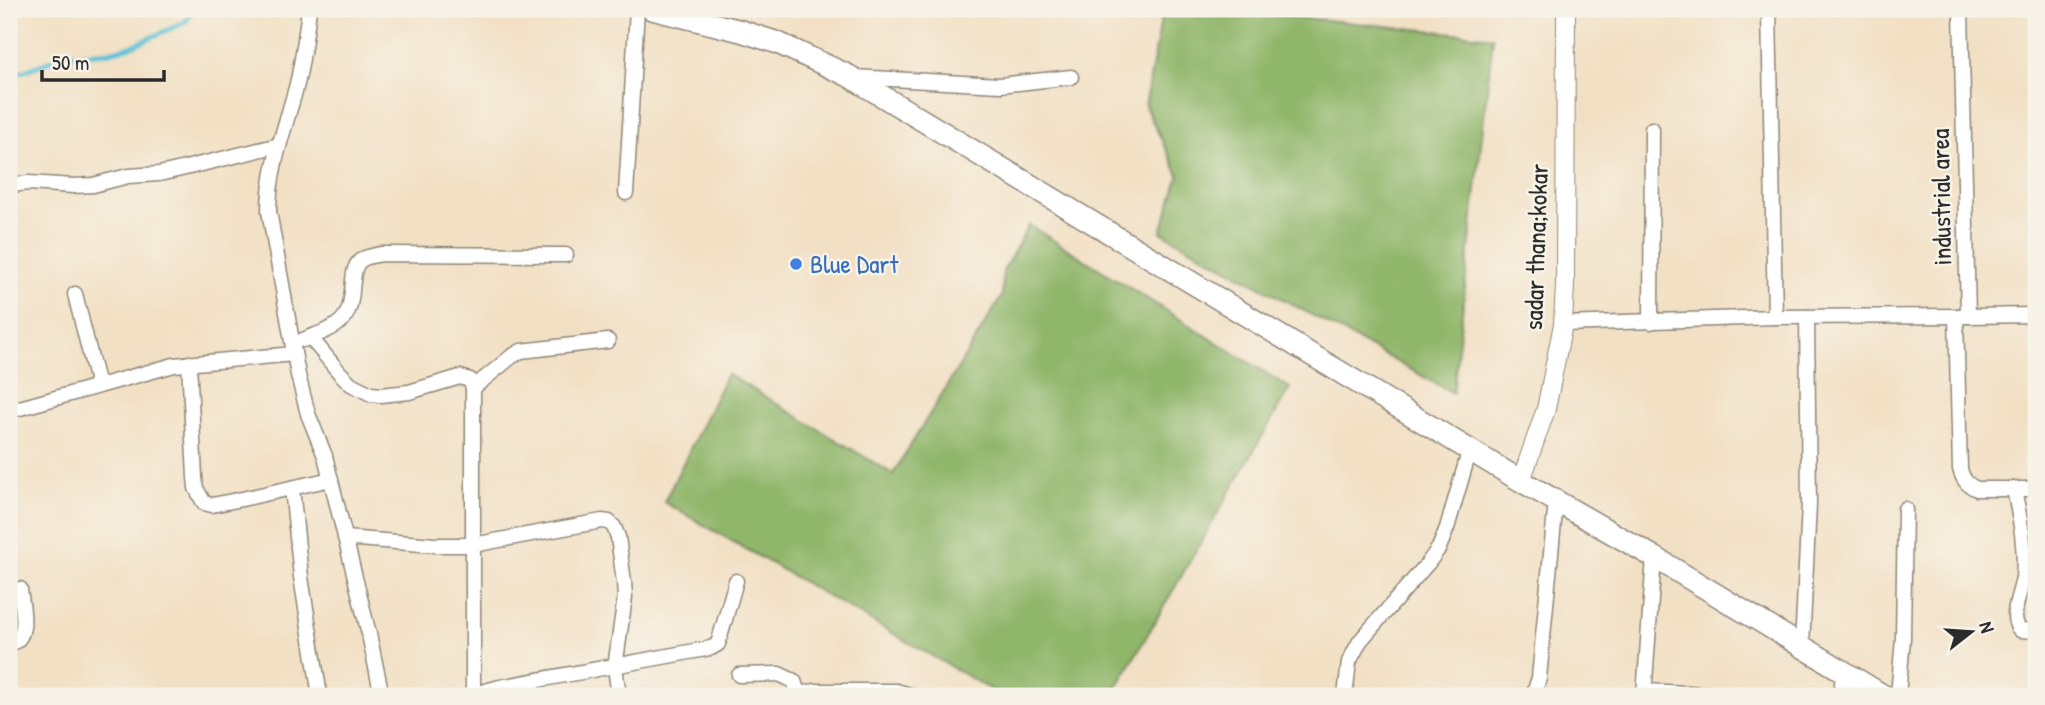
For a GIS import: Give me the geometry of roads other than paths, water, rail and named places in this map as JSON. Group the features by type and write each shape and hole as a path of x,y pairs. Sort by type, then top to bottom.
{"main road":[{"path":"658,9 778,43 849,76 1521,481 1884,696"}],"street":[{"path":"309,9 297,84 279,145 268,211 293,349 308,414 319,437 331,480 382,696"},
{"path":"626,194 637,9"},
{"name":"sadar thana;kokar","path":"1521,481 1546,409 1563,324 1566,271 1566,9"},
{"path":"1769,9 1775,317"},
{"name":"industrial area","path":"1961,9 1960,470 1969,486 1977,489 2036,489"},
{"path":"849,76 1000,85 1071,77"},
{"path":"1650,322 1652,129"},
{"path":"9,185 29,183 85,186 128,176 159,174 279,145"},
{"path":"9,411 174,365 293,349 310,337 341,323 351,302 355,267 368,257 381,254 566,255"},
{"path":"75,294 98,386"},
{"path":"1563,324 1775,317 2036,315"},
{"path":"1802,646 1809,505 1807,317"},
{"path":"310,337 351,384 372,394 409,392 460,377 470,380 473,387 473,696"},
{"path":"473,387 521,351 608,341"},
{"path":"189,363 196,488 204,503 212,505 331,480"},
{"path":"1345,696 1349,662 1360,641 1439,548 1470,449"},
{"path":"292,488 301,577 320,696"},
{"path":"2014,489 2024,548 2023,579 2015,617 2016,625 2020,630 2036,631"},
{"path":"1533,696 1541,667 1556,501"},
{"path":"1898,696 1903,638 1905,509"},
{"path":"345,538 473,545 609,522 618,537 625,597 615,667 619,696"},
{"path":"1654,558 1644,694 1715,696"},
{"path":"478,696 500,687 711,648 718,644 736,581"},
{"path":"9,645 21,637 23,627 20,589"},
{"path":"1842,696 1843,671"},
{"path":"739,675 779,674 794,681 800,696 816,691 896,691 913,696"}],"waterway":[{"path":"9,77 63,56 109,52 132,46 185,22 195,9"}],"place":[{"name":"Blue Dart","path":"796,264"}]}
